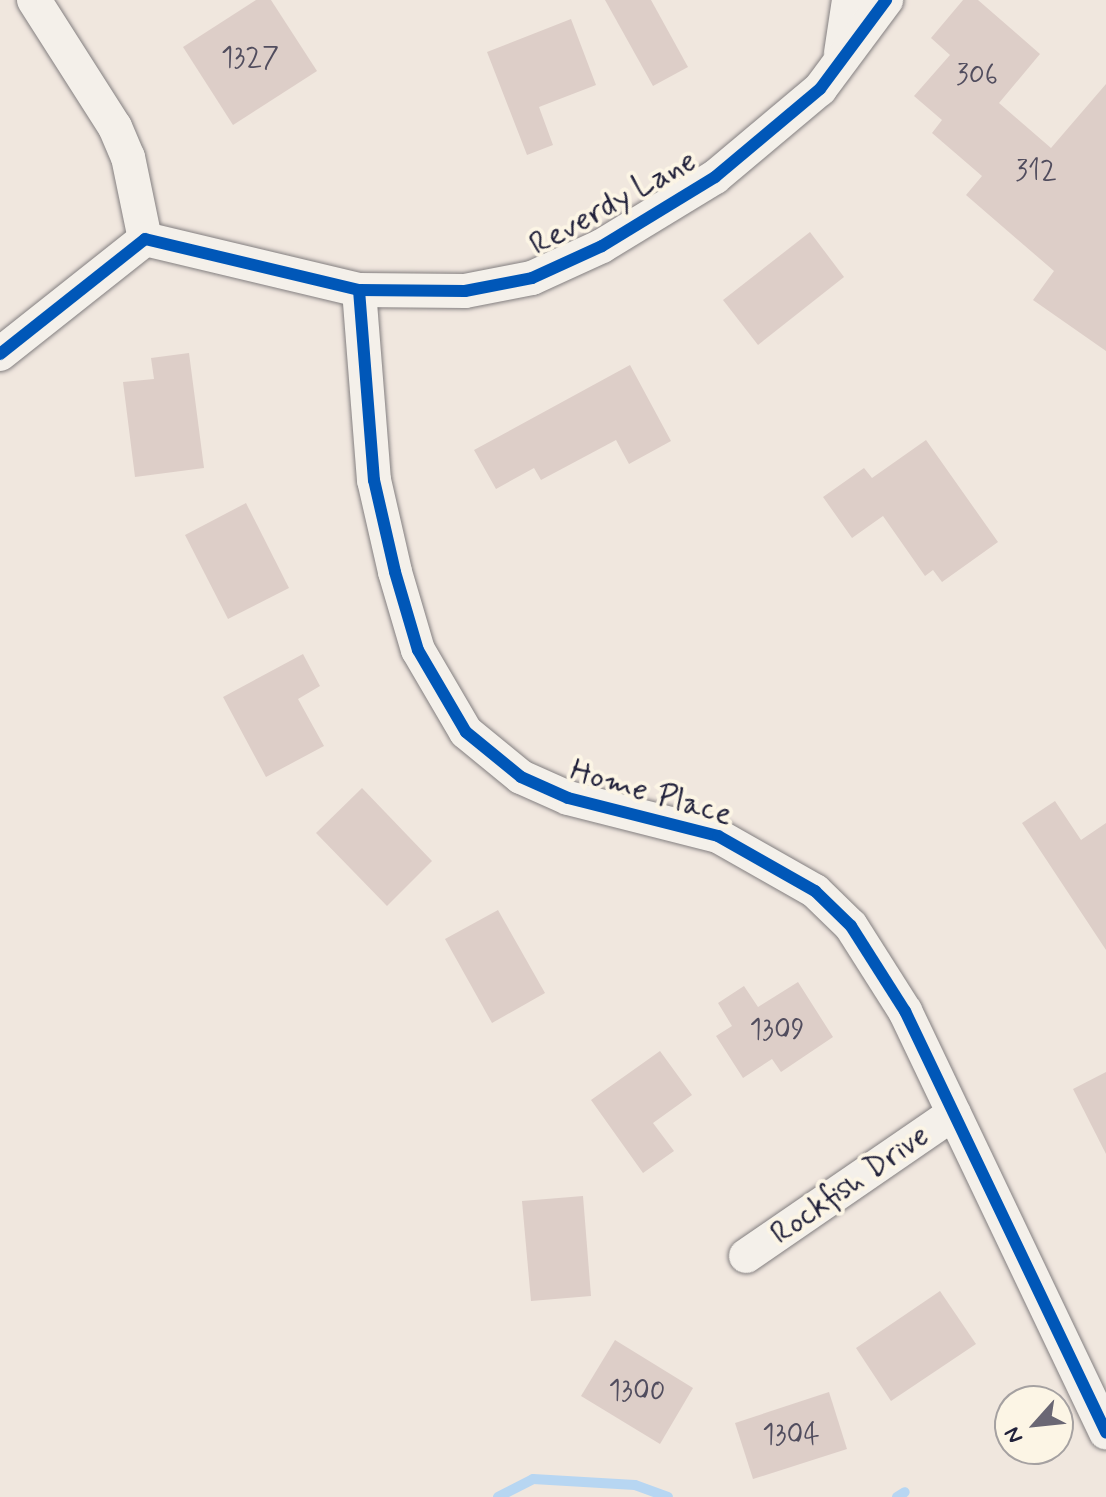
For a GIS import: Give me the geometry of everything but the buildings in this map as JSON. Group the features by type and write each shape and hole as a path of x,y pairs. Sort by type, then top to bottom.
{"street":[{"path":"0,354 145,239 128,157 115,127 34,0"},
{"name":"Reverdy Lane","path":"840,61 849,0"},
{"name":"Reverdy Lane","path":"145,239 359,290 465,291 532,278 602,246 715,177 820,89 886,0"},
{"name":"Home Place","path":"359,290 374,480 395,572 418,650 466,732 521,777 604,809 718,836 815,891 870,951 954,1113 1104,1424"},
{"name":"Rockfish Drive","path":"746,1256 954,1113"}],"waterway":[{"path":"498,1497 533,1479 635,1485 668,1497"},
{"path":"897,1497 905,1492"}],"cycle path":[{"path":"0,354 145,239 359,290 465,291 532,278 602,246 715,177 820,89 886,0"},
{"path":"359,290 374,480 395,572 418,650 466,732 521,777 568,798 718,836 815,891 851,926 905,1011 1106,1432"}]}
